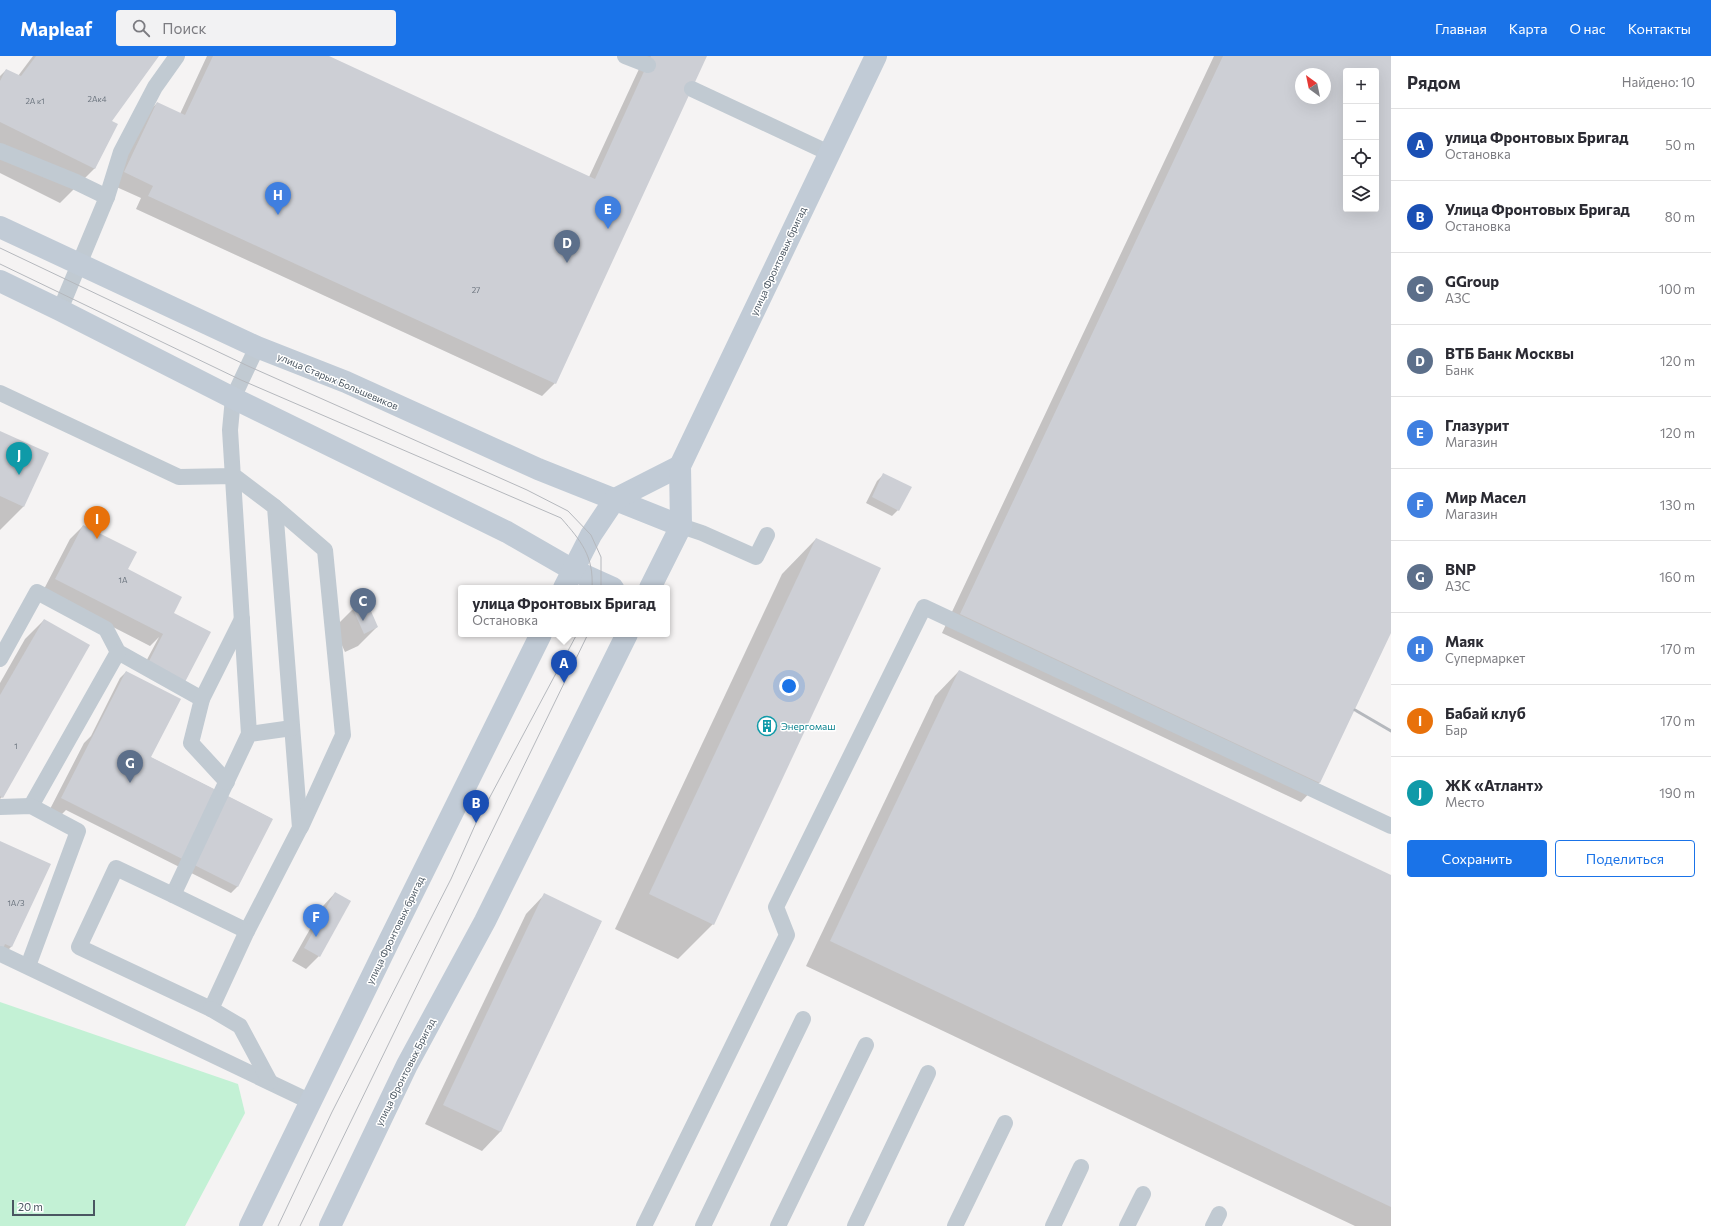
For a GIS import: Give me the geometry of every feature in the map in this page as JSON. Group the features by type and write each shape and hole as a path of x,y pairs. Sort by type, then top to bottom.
{"main road":[{"name":"улица Фронтовых бригад","path":"652,585 681,526 680,466 876,56"},
{"name":"улица Старых Большевиков","path":"0,227 257,347 346,382 538,469 681,526"},
{"path":"0,281 233,398 507,532 569,579 598,585"},
{"path":"569,579 592,536 615,499 680,466"},
{"name":"улица Фронтовых бригад","path":"250,1226 388,941 540,637"},
{"name":"улица Фронтовых Бригад","path":"330,1226 407,1065 485,921 626,637"}],"lane":[{"path":"60,310 107,197 121,152 156,87 178,56"},
{"path":"625,56 648,64"},
{"path":"692,89 829,153"},
{"path":"0,151 76,182 107,197"},
{"path":"173,895 249,734 230,430 233,398 257,347"},
{"path":"0,393 179,477 234,476 275,507 325,550 343,735 300,828 247,931 211,1009"},
{"path":"275,507 300,828"},
{"path":"681,526 702,532 756,557 767,535"},
{"path":"0,660 38,592 106,629 118,652 202,699"},
{"path":"644,1226 788,935 776,907 924,607 1391,826"},
{"path":"227,782 191,743 202,699 242,618"},
{"path":"31,806 118,652"},
{"path":"249,734 292,728"},
{"path":"0,807 31,806 78,831 28,966"},
{"path":"247,931 116,868 79,947 211,1009 240,1026 270,1082"},
{"path":"1,954 311,1102"},
{"path":"703,1226 803,1019"},
{"path":"778,1226 866,1045"},
{"path":"855,1226 928,1073"},
{"path":"955,1226 1005,1123"},
{"path":"1053,1226 1082,1167"},
{"path":"1127,1226 1143,1194"}],"green space":[{"path":"0,1002 238,1084 245,1113 185,1226 0,1226"}],"building":[{"path":"36,56 159,56 112,121 118,124 95,169 0,122 0,81 6,69 21,76"},
{"path":"213,56 329,56 595,179 651,56 707,56 556,384 148,196 153,186 124,172 157,102 185,115"},
{"path":"1223,56 1391,56 1391,633 1320,783 960,614"},
{"path":"0,431 49,453 24,507 0,496"},
{"path":"883,473 912,487 899,511 872,497"},
{"path":"83,525 137,552 128,569 182,597 174,613 211,632 185,682 148,663 163,634 55,579"},
{"name":"Энергомаш","path":"816,538 881,568 714,925 649,894"},
{"path":"367,602 378,627 364,634 353,609"},
{"path":"44,619 90,645 3,798 0,796 0,695"},
{"path":"959,670 1391,875 1391,1207 830,941"},
{"path":"126,671 181,699 151,757 273,819 238,887 61,798"},
{"path":"0,841 51,864 12,947 5,944 0,956"},
{"path":"335,892 351,901 320,957 304,948"},
{"path":"544,893 602,921 501,1132 443,1105"}],"tram line":[{"path":"0,248 248,366 527,490 568,511 591,535 601,557 601,585"},
{"path":"0,264 241,380 561,518 575,534 585,550 591,567 592,585"},
{"path":"278,1226 332,1112 451,879 476,823 575,637"},
{"path":"300,1226 587,637"}],"railway":[{"path":"1355,710 1391,731"}],"place":[{"name":"Маяк","path":"278,215"},
{"name":"Глазурит","path":"608,229"},
{"name":"ВТБ Банк Москвы","path":"567,263"},
{"name":"ЖК «Атлант»","path":"19,475"},
{"name":"Бабай клуб","path":"97,539"},
{"name":"GGroup","path":"363,621"},
{"name":"улица Фронтовых Бригад","path":"564,683"},
{"name":"Энергомаш","path":"767,726"},
{"name":"BNP","path":"130,783"},
{"name":"Улица Фронтовых Бригад","path":"476,823"},
{"name":"Мир Масел","path":"316,937"}]}
